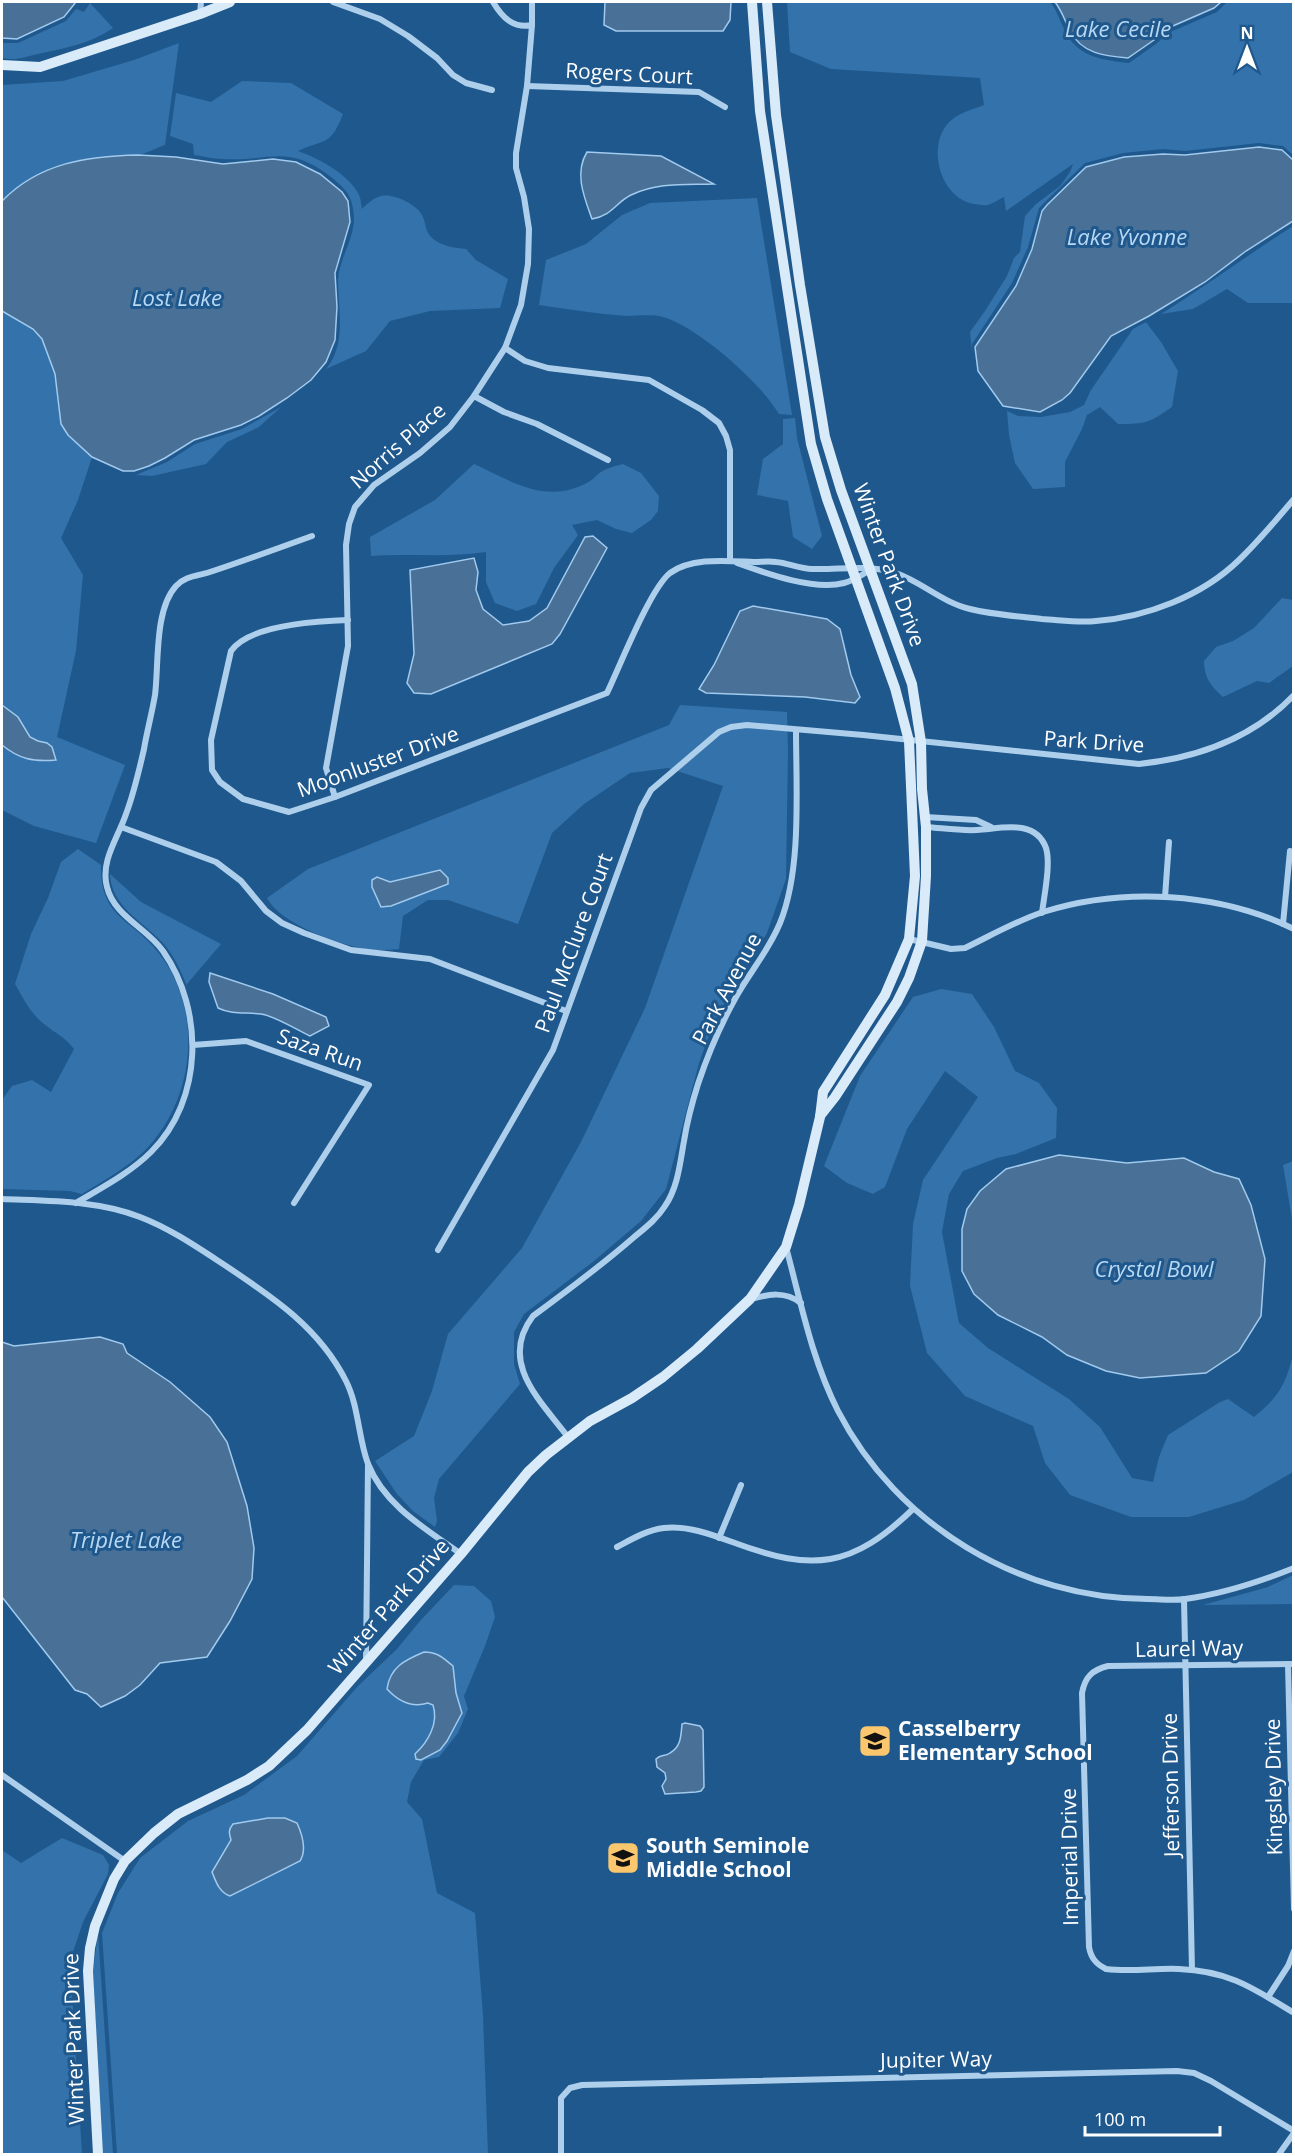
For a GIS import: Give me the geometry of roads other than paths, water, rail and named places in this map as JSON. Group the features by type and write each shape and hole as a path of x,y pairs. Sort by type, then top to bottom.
{"street":[{"path":"200,14 201,2"},
{"path":"2,65 40,67 230,2"},
{"path":"333,2 380,18 437,58 453,75 466,83 492,90"},
{"path":"493,2 502,16 516,24 532,25"},
{"name":"Norris Place","path":"335,797 326,768 348,646 346,545 349,524 355,507 374,485 420,453 450,426 474,396 505,348 521,305 528,264 529,229 516,168 516,153 527,86 532,2"},
{"name":"Winter Park Drive","path":"752,2 761,117 811,444 827,499 915,741 925,822 926,876 922,941 909,978 897,1002 820,1117"},
{"name":"Winter Park Drive","path":"98,2154 88,1971 90,1948 102,1906 125,1861 178,1814 247,1780 269,1766 307,1730 461,1554 528,1472 590,1421 632,1398 663,1377 697,1349 750,1299 786,1247 799,1205 820,1117 823,1092 885,995 909,939 915,876 915,741 912,684 841,490 825,436 776,115 767,2"},
{"name":"Rogers Court","path":"527,86 699,92 724,107"},
{"path":"761,117 776,115"},
{"path":"788,291 801,289"},
{"path":"505,348 525,361 548,368 648,380 702,410 719,423 730,450 730,561"},
{"path":"474,396 504,412 537,424 608,460"},
{"path":"854,573 885,570 900,574 944,599 968,609 994,614 1074,621 1096,621 1130,616 1161,608 1213,580 1238,561 1266,533 1293,499"},
{"path":"76,1203 131,1168 151,1151 176,1116 192,1068 193,1045 184,989 173,965 160,947 119,909 110,897 106,884 105,867 138,775 155,696 158,638 170,595 176,585 185,578 211,572 312,536"},
{"name":"Moonluster Drive","path":"348,620 311,622 266,630 236,643 231,651 211,740 212,770 220,782 243,799 290,812 607,693 652,597 667,576 687,564 730,561 777,562 809,569 854,573"},
{"name":"Moonluster Drive","path":"730,561 773,576 805,583 842,584 854,573"},
{"path":"805,583 809,569"},
{"path":"854,573 870,570"},
{"name":"Park Drive","path":"915,741 1139,764 1172,760 1204,752 1243,735 1269,718 1293,695"},
{"name":"Paul McClure Court","path":"438,1250 553,1050 641,808 651,790 719,732 731,727 747,725 796,730"},
{"path":"796,730 915,741"},
{"name":"Park Avenue","path":"568,1437 524,1375 520,1360 520,1342 533,1316 605,1262 653,1221 665,1208 672,1194 687,1122 698,1084 736,997 781,922 790,891 795,857 796,730"},
{"path":"925,822 976,820 992,828"},
{"path":"925,822 976,830 1014,827 1036,834 1046,847 1047,858 1042,912"},
{"path":"121,827 216,862 241,881 266,911 304,933 351,950 430,959 566,1011"},
{"path":"1165,897 1169,842"},
{"path":"1282,924 1290,851"},
{"path":"909,939 951,949 964,948 1042,912 1085,902 1165,897 1220,905 1293,929"},
{"name":"Saza Run","path":"193,1045 246,1041 369,1084 294,1203"},
{"path":"2,1199 76,1203 140,1216 199,1249 292,1312 332,1355 347,1383 368,1464 366,1662"},
{"path":"786,1247 824,1381 861,1450 884,1480 913,1509 957,1542 990,1562 1052,1586 1123,1599 1184,1599 1265,1580 1293,1568"},
{"path":"750,1299 768,1294 782,1294 793,1297 801,1303"},
{"path":"368,1464 393,1503 461,1554"},
{"path":"719,1538 741,1485"},
{"path":"617,1547 646,1532 664,1528 687,1529 768,1556 792,1561 818,1561 847,1555 870,1545 890,1531 913,1509"},
{"name":"Jefferson Drive","path":"1184,1599 1192,1970"},
{"name":"Laurel Way","path":"1088,1676 1096,1669 1108,1666 1291,1664"},
{"name":"Kingsley Drive","path":"1291,1664 1293,1910"},
{"name":"Imperial Drive","path":"1088,1676 1082,1693 1091,1956 1097,1965 1116,1971 1192,1970"},
{"path":"2,1775 125,1861"},
{"path":"1269,1997 1288,1966 1293,1951"},
{"path":"1192,1970 1232,1978 1269,1997 1293,2013"},
{"name":"Jupiter Way","path":"561,2154 560,2106 565,2091 582,2085 1194,2073 1211,2081 1293,2132"},
{"path":"1279,2154 1293,2132"}],"water":[{"path":"2,2 76,2 64,17 17,39 2,38"},
{"path":"605,2 731,2 730,20 723,31 616,31 604,25"},
{"name":"Lake Cecile","path":"1055,2 1221,2 1214,8 1166,29 1128,58 1103,55 1081,45 1070,31"},
{"name":"Lake Yvonne","path":"1259,147 1282,150 1293,160 1293,221 1246,251 1205,282 1111,336 1070,393 1062,400 1040,412 1003,406 978,371 975,347 1016,286 1032,249 1042,211 1047,205 1086,167 1124,157 1185,155"},
{"path":"587,152 661,156 714,184 651,188 631,195 605,215 592,219 583,194 581,177 581,168"},
{"name":"Lost Lake","path":"138,155 176,157 223,164 273,159 296,162 320,174 342,192 348,201 350,222 335,273 337,307 335,340 326,362 311,380 259,416 241,425 194,440 149,466 134,471 123,471 92,457 68,435 61,424 55,374 42,339 33,329 2,311 2,201 32,178 65,164 100,157"},
{"path":"593,536 607,548 560,634 552,644 431,694 414,693 407,683 414,654 410,570 474,558 478,572 476,590 483,609 503,625 529,621 547,608 585,537"},
{"path":"753,606 827,619 840,629 851,675 860,697 855,703 805,697 706,693 699,689 714,665 740,611"},
{"path":"2,705 18,717 30,737 52,747 56,760 27,758 14,754 2,745"},
{"path":"440,870 448,878 448,884 391,906 381,907 372,887 372,880 377,877 390,882"},
{"path":"210,973 273,994 326,1017 329,1026 310,1036 267,1015 218,1008 209,982"},
{"name":"Crystal Bowl","path":"1059,1155 1127,1163 1184,1158 1214,1172 1239,1179 1251,1205 1265,1259 1261,1316 1239,1351 1206,1373 1140,1378 1106,1371 1067,1355 1042,1337 998,1315 974,1294 962,1271 962,1229 967,1209 980,1191 1006,1169"},
{"name":"Triplet Lake","path":"100,1337 123,1344 127,1353 170,1382 210,1417 227,1442 247,1506 254,1548 252,1579 230,1621 207,1657 160,1663 140,1685 125,1696 101,1707 87,1694 75,1690 2,1597 2,1342 14,1346"},
{"path":"424,1652 437,1654 453,1666 456,1693 462,1713 440,1750 421,1760 416,1759 415,1754 431,1732 435,1719 433,1705 411,1704 396,1697 387,1689 391,1675 400,1665"},
{"path":"682,1724 700,1726 703,1730 704,1787 701,1791 696,1792 665,1794 662,1786 666,1779 665,1773 657,1767 656,1759 674,1751 680,1741"},
{"path":"268,1818 285,1818 297,1823 303,1847 300,1861 230,1896 226,1894 218,1886 212,1872 231,1840 230,1828 233,1824"}],"place":[{"name":"Casselberry Elementary School","path":"875,1741"},
{"name":"South Seminole Middle School","path":"623,1858"}]}
